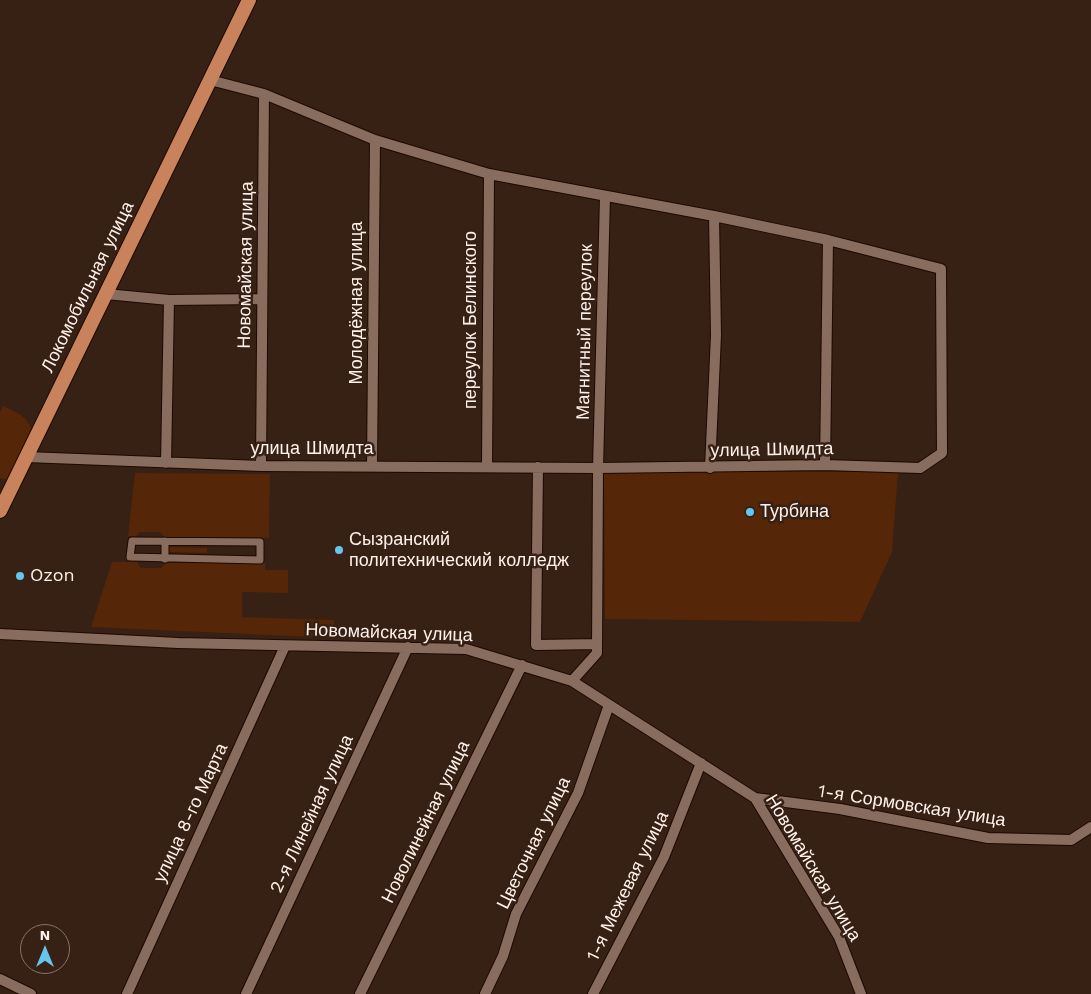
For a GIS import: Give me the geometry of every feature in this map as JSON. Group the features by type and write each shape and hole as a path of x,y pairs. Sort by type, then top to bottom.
{"main road":[{"name":"Локомобильная улица","path":"0,511 5,487 26,456 249,0"}],"street":[{"path":"210,80 264,94 375,140 489,174 714,216 828,240 825,465"},
{"name":"Новомайская улица","path":"261,466 264,94"},
{"name":"Молодёжная улица","path":"372,466 375,140"},
{"name":"переулок Белинского","path":"487,466 489,174"},
{"name":"Магнитный переулок","path":"598,468 605,197"},
{"path":"710,468 716,335 714,216"},
{"name":"улица Шмидта","path":"26,456 261,466 710,468 825,465 920,468 942,453 941,269 828,240"},
{"path":"106,294 169,300 261,299"},
{"path":"166,463 169,300"},
{"path":"538,467 536,645 597,644"},
{"path":"572,681 596,653 598,468"},
{"path":"132,541 260,542 260,560 165,558 130,558 132,541"},
{"path":"165,541 165,558"},
{"name":"Новомайская улица","path":"0,634 178,644 466,649 572,681 755,798 839,937 861,994"},
{"name":"улица 8-го Марта","path":"127,994 285,646"},
{"name":"2-я Линейная улица","path":"246,994 408,648"},
{"name":"Новолинейная улица","path":"360,994 522,665"},
{"name":"Цветочная улица","path":"484,994 503,956 516,914 578,793 610,705"},
{"name":"1-я Межевая улица","path":"593,994 664,857 701,763"},
{"name":"1-я Сормовская улица","path":"755,798 840,809 988,838 1070,840 1091,827"},
{"path":"0,979 15,991 31,994"}],"shaded area":[{"path":"3,406 25,419 31,427 32,433 10,480 0,478 0,412"},
{"name":"Турбина","path":"604,471 898,472 892,552 860,622 605,619"},
{"path":"135,473 270,474 269,538 164,537 160,532 140,532 136,536 128,536"},
{"path":"169,547 207,548 207,553 169,552"},
{"path":"112,562 137,562 141,568 161,568 166,563 265,563 265,570 288,570 288,593 242,592 242,617 334,620 335,638 91,627"}],"place":[{"name":"Турбина","path":"750,512"},
{"name":"Сызранский политехнический колледж","path":"339,550"},
{"name":"Ozon","path":"20,576"}]}
